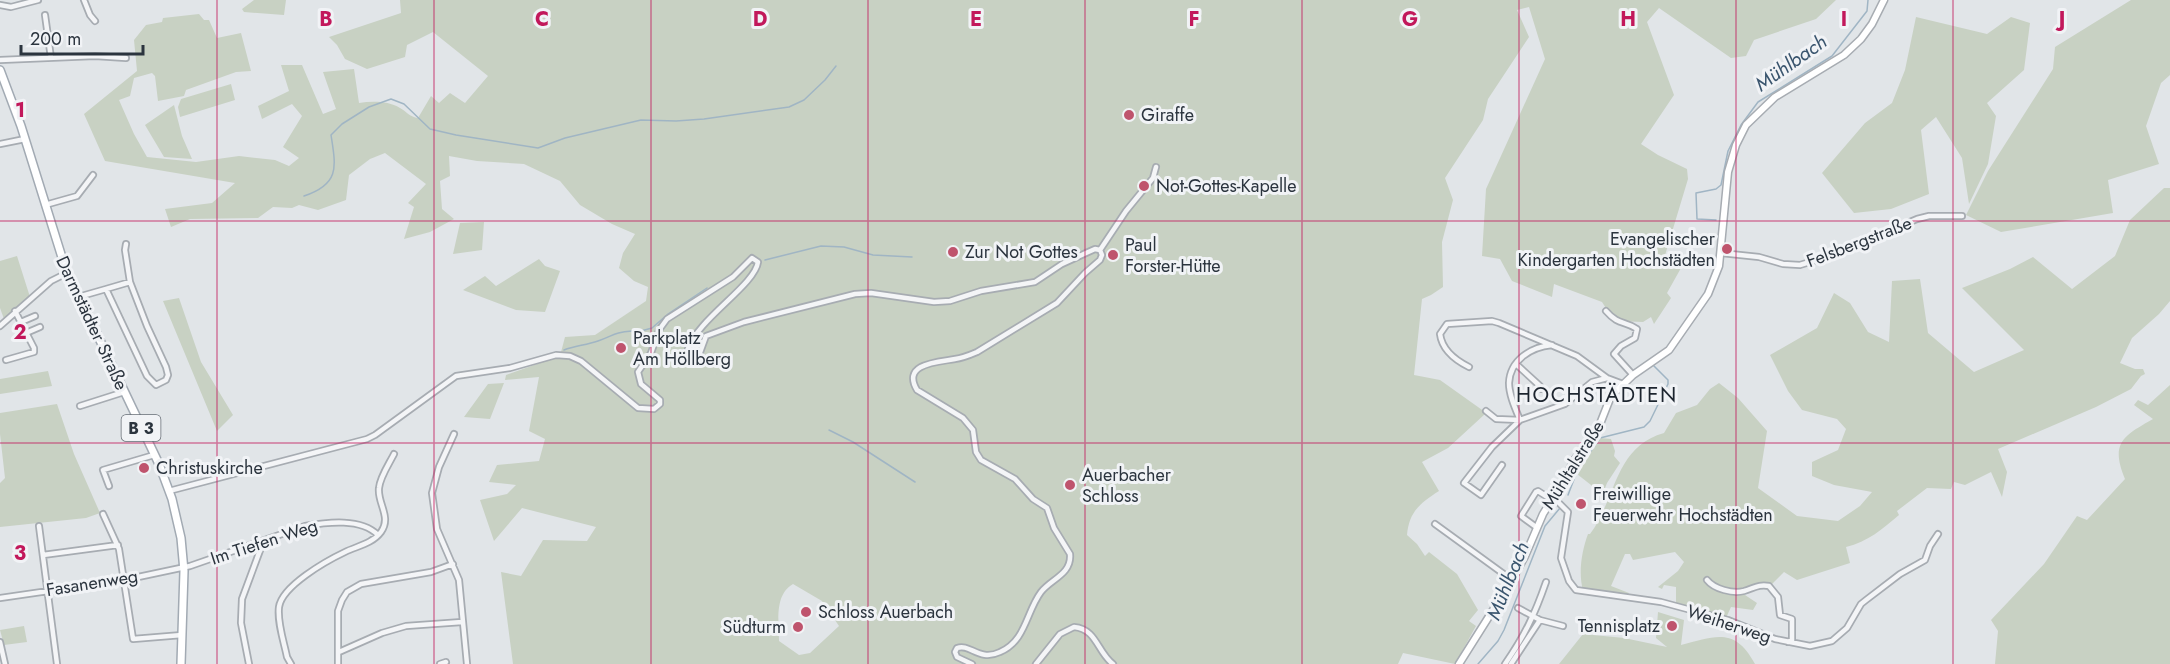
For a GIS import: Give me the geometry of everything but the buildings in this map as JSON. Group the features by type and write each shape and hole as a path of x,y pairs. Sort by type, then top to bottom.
{"main road":[{"name":"Mühltalstraße","path":"1458,664 1512,580 1525,556 1536,527 1575,459 1600,424 1611,396 1632,375 1669,350 1708,294 1719,266 1728,172 1736,145 1746,125 1775,97 1844,55 1861,39 1872,24 1884,0"},
{"name":"B 3","path":"0,70 25,138 45,205"},
{"name":"Darmstädter Straße","path":"45,205 67,273 169,491 179,528 184,566 181,664"}],"street":[{"path":"0,5 11,7 39,0"},
{"path":"84,0 95,21"},
{"path":"45,15 51,58"},
{"path":"0,60 20,57 126,58"},
{"path":"0,144 25,138"},
{"path":"1100,250 1126,211 1154,178 1156,167"},
{"path":"45,205 77,196 93,175"},
{"name":"Felsbergstraße","path":"1720,253 1759,257 1783,264 1800,265 1826,257 1917,219 1929,216 1962,216"},
{"path":"106,289 147,376 156,385 168,378 166,367 130,282 124,250 126,244"},
{"path":"169,491 367,439 456,376 510,368 556,355 570,356 588,365 638,408 654,408 660,404 660,400 641,384 638,372 653,349 662,326 671,316 738,273 749,259 757,260 758,265 754,272 697,331 688,349 688,354 692,358 700,356 706,336 744,322 855,294 881,294 950,302 981,291 1027,284 1086,253 1095,249 1100,250"},
{"path":"972,664 957,657 955,652 957,648 964,647 986,655 1000,653 1009,647 1024,628 1040,593 1059,577 1070,563 1071,558 1068,549 1054,528 1047,507 1026,492 1015,479 981,460 977,455 970,426 963,418 917,390 914,375 925,364 978,352 1049,310 1100,260 1102,255 1100,250"},
{"path":"0,326 51,281 67,273"},
{"path":"78,297 130,282"},
{"path":"1606,311 1618,322 1637,328 1635,338 1614,354 1629,368 1632,375"},
{"path":"6,360 34,352 15,312"},
{"path":"21,322 35,316"},
{"path":"1469,367 1451,356 1442,343 1440,334 1444,326 1451,323 1491,321 1554,345 1592,365 1607,378 1623,384"},
{"path":"26,333 40,327"},
{"path":"1537,338 1538,347"},
{"path":"1520,420 1509,384 1516,364 1527,352 1538,347 1554,345"},
{"path":"1516,364 1541,389"},
{"path":"1486,411 1496,419 1520,420 1565,404 1592,382 1607,378"},
{"path":"80,406 124,392"},
{"path":"1502,465 1481,495 1464,483 1492,447 1520,420"},
{"path":"454,434 439,467 432,493 437,528 459,580 467,664"},
{"path":"291,664 286,657 279,611 282,598 287,590 344,553 371,541 383,529 386,520 379,486 394,454"},
{"path":"109,486 103,470 154,455"},
{"path":"1536,527 1521,516 1536,492 1552,499"},
{"name":"Weiherweg","path":"1552,499 1568,512 1562,558 1569,581 1576,590 1660,602 1728,620 1788,642 1810,646 1832,641 1847,628 1861,604 1900,574 1925,560 1938,534"},
{"path":"103,514 118,545 133,639 182,635"},
{"name":"Im Tiefen Weg","path":"184,566 305,526 322,523 351,523 373,530 378,535"},
{"path":"1435,524 1512,580"},
{"path":"39,526 57,664"},
{"path":"249,664 242,623 242,599 262,545 261,541"},
{"path":"43,555 118,545"},
{"path":"338,664 339,607 343,597 352,588 361,584 431,572 453,564"},
{"name":"Fasanenweg","path":"0,598 124,580 184,566"},
{"path":"1707,580 1714,586 1737,591 1757,585 1769,586 1778,597 1780,615 1792,619 1792,641 1788,642"},
{"path":"1511,664 1534,617 1546,582"},
{"path":"1518,608 1540,620 1563,626"},
{"path":"1505,664 1540,620"},
{"path":"339,652 382,633 406,626 462,622"},
{"path":"1036,664 1057,637 1067,629 1074,627 1089,632 1113,664"},
{"path":"0,642 3,660"},
{"path":"440,664 447,662"}],"green space":[{"path":"254,0 286,0 284,15 244,12 242,9"},
{"path":"400,0 1836,0 1816,19 1754,40 1746,56 1731,58 1659,8 1647,22 1674,95 1641,144 1687,169 1688,179 1663,262 1681,268 1667,293 1671,298 1654,324 1651,317 1643,322 1618,321 1611,316 1602,302 1554,284 1552,297 1512,281 1500,259 1482,256 1486,189 1545,59 1529,7 1517,10 1529,37 1488,99 1483,120 1445,178 1453,200 1442,242 1443,287 1422,299 1414,375 1440,380 1485,412 1448,448 1422,462 1439,491 1426,500 1413,514 1407,535 1425,556 1429,552 1457,574 1478,610 1469,621 1476,626 1455,664 1403,653 1398,664 513,664 501,572 521,576 543,540 587,541 596,527 522,508 494,541 480,500 507,494 516,485 489,482 497,465 539,461 545,439 529,431 539,377 505,380 506,375 560,356 565,337 595,335 646,301 648,287 634,281 619,268 623,253 635,234 612,224 580,205 560,181 524,164 477,161 449,156 450,176 440,181 442,209 454,219 430,232 404,239 414,207 408,203 426,184 385,153 370,159 349,175 346,200 318,210 299,205 292,208 273,207 258,218 190,219 171,227 165,209 212,203 235,183 105,161 84,114 137,71 134,40 146,25 162,22 163,18 199,14 204,20 209,20 217,38 241,33 251,71 236,72 186,90 184,96 158,101 155,76 152,73 134,78 130,96 119,100 147,157 196,162 239,156 275,160 289,166 299,158 283,147 302,116 292,104 262,119 258,106 289,91 281,65 302,65 323,114 336,109 323,72 354,69 359,103 391,104 418,118 431,96 439,103 450,93 465,103 488,76 433,32 407,45 405,57 367,69 345,59 329,37 401,13","holes":["793,584 822,601 839,626 810,653 799,655 779,641 780,602 787,589"]},
{"path":"2131,0 2170,0 2170,75 2161,83 2146,126 2159,164 2108,180 2113,213 2001,232 1966,215 1988,171 2053,69 2055,47"},
{"path":"1916,17 1987,34 2011,17 2030,23 2024,70 1987,103 1996,116 1988,164 1969,204 1962,158 1936,117 1921,130 1929,194 1891,209 1854,213 1822,173 1865,123 1892,103 1905,70"},
{"path":"231,84 235,100 180,117 178,107 181,99"},
{"path":"174,105 182,136 192,159 164,157 145,125"},
{"path":"2164,188 2170,188 2170,301 2132,338 2120,363 2135,369 2143,369 2145,374 2131,389 2096,407 1998,449 2007,472 2002,497 1991,472 1965,485 1954,482 1951,489 1927,488 1897,511 1899,515 1881,530 1861,542 1846,547 1850,563 1797,580 1784,572 1771,585 1759,584 1742,593 1757,603 1753,610 1731,607 1726,618 1676,605 1676,587 1664,585 1662,589 1658,587 1678,571 1684,562 1675,552 1633,560 1630,554 1625,554 1611,586 1629,593 1628,595 1583,590 1581,569 1586,540 1606,506 1625,462 1648,440 1664,433 1676,413 1697,405 1710,389 1719,383 1738,398 1767,431 1758,488 1797,516 1838,521 1860,506 1872,492 1834,485 1812,476 1812,462 1838,450 1846,429 1837,419 1802,410 1788,391 1770,355 1817,328 1834,293 1850,303 1868,332 1889,342 1892,281 1920,279 1928,333 1974,372 2024,350 1962,288 2033,257 2072,289 2115,256 2130,220"},
{"path":"484,222 482,250 453,254 460,223"},
{"path":"17,256 30,297 4,319 0,308 0,261"},
{"path":"539,259 545,266 560,271 545,312 516,310 463,290 485,276 496,286"},
{"path":"179,298 201,362 233,415 217,431 163,301"},
{"path":"48,371 52,386 0,394 0,379"},
{"path":"504,383 490,419 464,417 488,384"},
{"path":"2170,385 2170,664 1995,664 1998,631 1991,620 2044,564 2077,516 2087,520 2125,479 2119,457 2122,442 2134,430 2153,419 2134,405 2138,400 2148,405"},
{"path":"57,404 74,454 100,513 86,518 0,527 0,483 5,478 0,413"},
{"path":"1600,438 1611,439 1615,451 1614,456 1620,463 1607,483 1602,496 1598,497 1591,485 1577,474 1584,458"},
{"path":"1658,612 1684,620 1681,645 1715,637 1732,639 1748,652 1755,664 1559,664 1583,634 1624,638 1667,647 1656,638"},
{"path":"24,626 27,642 4,645 0,630"}],"waterway":[{"name":"Mühlbach","path":"1716,220 1697,219 1696,193 1716,189 1721,185 1728,151 1741,125 1758,102 1832,56 1867,11 1868,0"},
{"path":"304,196 316,191 330,180 334,165 331,135 342,124 369,107 391,99 404,104 430,129 538,148 565,138 641,120 704,119 789,107 804,100 836,66"},
{"path":"765,260 821,246 844,247 873,255 912,257"},
{"path":"641,331 652,328 668,314 707,288"},
{"path":"564,350 598,341 617,333 632,331"},
{"name":"Mühlbach","path":"1568,495 1578,469 1600,438 1644,427 1650,421 1668,384 1668,380 1653,365"},
{"path":"829,430 853,442 915,482"},
{"name":"Mühlbach","path":"1478,664 1498,641 1504,630 1545,526 1560,508"}],"place":[{"name":"Giraffe","path":"1129,115"},
{"name":"Not-Gottes-Kapelle","path":"1144,186"},
{"name":"Evangelischer Kindergarten Hochstädten","path":"1727,249"},
{"name":"Zur Not Gottes","path":"953,252"},
{"name":"Paul Forster-Hütte","path":"1113,255"},
{"name":"Parkplatz Am Höllberg","path":"621,348"},
{"name":"Christuskirche","path":"144,468"},
{"name":"Auerbacher Schloss","path":"1070,485"},
{"name":"Freiwillige Feuerwehr Hochstädten","path":"1581,504"},
{"name":"Schloss Auerbach","path":"806,612"},
{"name":"Tennisplatz","path":"1672,626"},
{"name":"Südturm","path":"798,627"}],"district":[{"name":"HOCHSTÄDTEN","path":"1597,395"}]}
